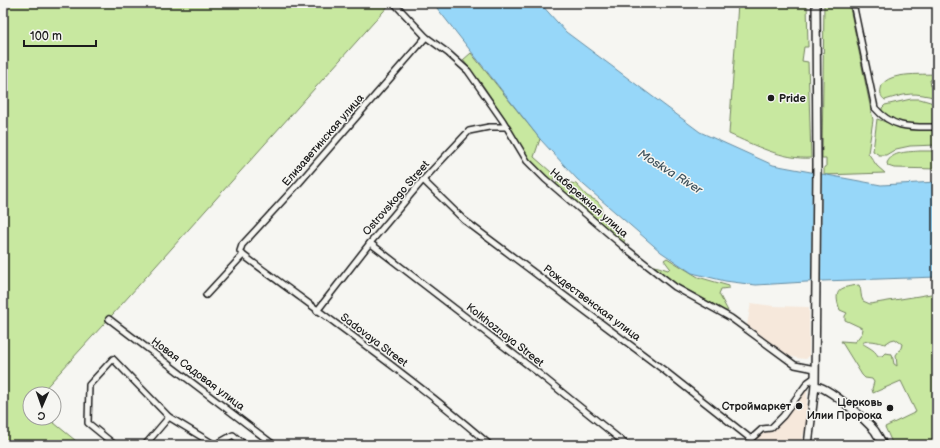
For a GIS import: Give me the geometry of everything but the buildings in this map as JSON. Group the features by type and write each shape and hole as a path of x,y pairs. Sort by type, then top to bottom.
{"main road":[{"path":"808,445 815,386 817,165 816,3"},
{"path":"815,386 822,387 853,410 875,431 883,445"}],"street":[{"name":"Набережная улица","path":"394,3 426,37 448,53 468,71 533,168 624,247 675,287 731,318 795,364 815,368"},
{"path":"853,3 875,108 882,117 896,124 916,127 937,127"},
{"name":"Елизаветинская улица","path":"243,255 240,251 242,245 299,183 426,37"},
{"name":"Ostrovskogo Street","path":"317,311 370,243 423,180 469,131 489,127 507,128"},
{"name":"Рождественская улица","path":"423,180 464,220 665,371 751,439 762,429 771,428 783,416 808,382 815,377"},
{"name":"Kolkhoznaya Street","path":"370,243 537,372 627,445"},
{"path":"206,295 243,255"},
{"name":"Sadovaya Street","path":"243,255 317,311 379,355 451,411 490,445"},
{"name":"Новая Садовая улица","path":"109,319 274,445"},
{"path":"115,445 88,423 89,385 113,359 169,417 215,445 233,435 245,445"},
{"path":"145,445 169,417"}],"shaded area":[{"path":"751,303 773,306 809,307 809,356 806,359 789,356 747,325"},
{"path":"807,386 807,421 801,445 758,445 753,440 762,429 773,428"}],"green space":[{"path":"3,3 391,3 47,386 22,386 22,426 58,426 81,445 3,445"},
{"name":"Pride","path":"738,3 807,3 808,47 804,47 802,61 808,62 811,158 790,157 779,154 729,134"},
{"path":"824,3 849,3 873,120 868,153 877,166 885,173 824,175 826,159 822,159"},
{"path":"471,53 540,139 534,157 555,176 552,181 533,164 523,151 503,115 482,84 463,60"},
{"path":"937,74 937,79 930,80 931,86 936,86 937,98 911,94 885,100 881,95 883,83 889,79 904,75"},
{"path":"911,99 920,99 937,104 937,124 908,124 895,120 882,112 882,108 885,105"},
{"path":"877,119 910,130 937,130 937,145 910,146 896,149 886,155 879,155 873,151"},
{"path":"920,151 937,151 937,169 894,168 888,166 887,163 889,159 897,154"},
{"path":"557,182 576,184 587,196 597,201 602,207 605,222 625,241 623,242 556,184"},
{"path":"667,258 698,277 729,286 729,288 721,289 719,294 728,311 670,280 652,265 668,270 670,268 664,260"},
{"path":"859,285 863,301 870,304 937,293 937,445 893,445 885,427 916,412 901,381 873,393 872,389 874,382 872,379 865,378 862,375 841,341 855,342 862,333 863,329 845,320 847,313 840,310 837,298 838,293 843,288","holes":["895,339 902,344 896,355 897,366 894,364 892,354 885,353 882,356 878,356 873,350 862,343 870,341 885,344"]}],"water":[{"name":"Moskva River","path":"433,3 540,3 566,32 700,132 773,165 881,185 937,182 937,277 756,285 725,281 692,273 661,252 577,179 540,139"}],"pier":[{"path":"812,170 822,172 821,283 811,284"}],"place":[{"name":"Pride","path":"771,98"},
{"name":"Строймаркет","path":"799,406"},
{"name":"Церковь Илии Пророка","path":"890,408"}]}
